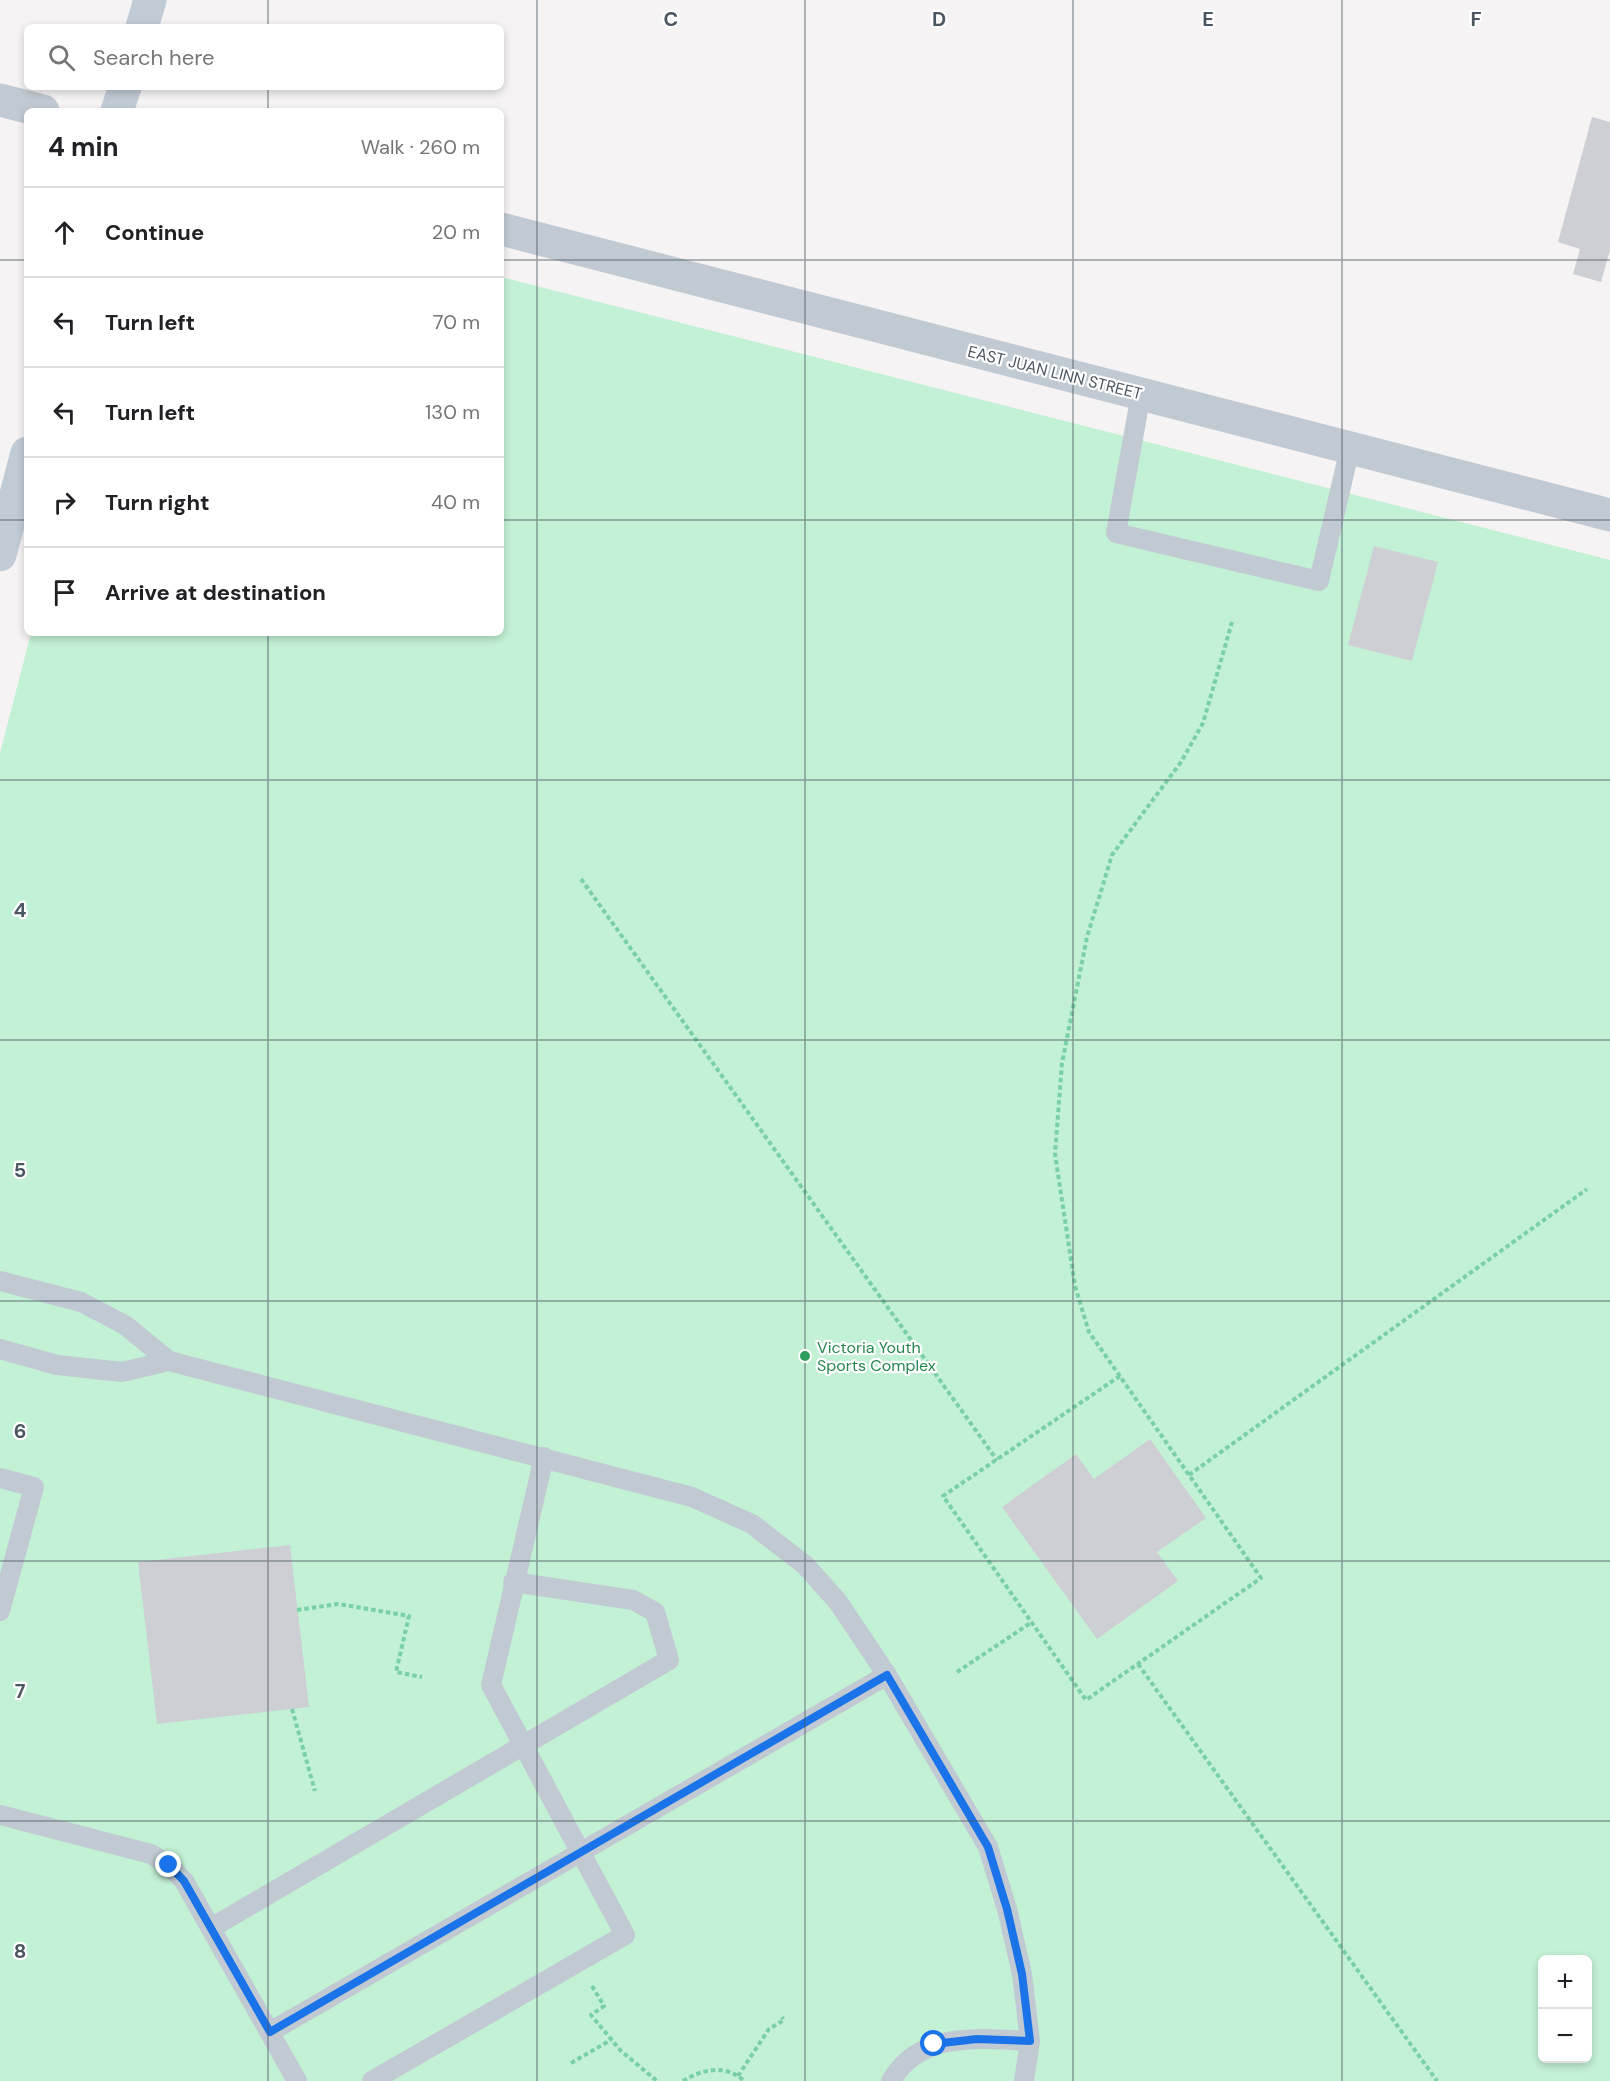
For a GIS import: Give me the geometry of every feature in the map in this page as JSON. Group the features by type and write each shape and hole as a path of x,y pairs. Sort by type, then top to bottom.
{"main road":[{"path":"143,24 150,0"},
{"path":"118,108 123,90"},
{"path":"0,555 24,464"}],"street":[{"path":"0,100 31,108"},
{"name":"EAST JUAN LINN STREET","path":"504,230 1610,515"}],"lane":[{"path":"1141,394 1116,533 1319,582 1350,448"},
{"path":"0,1281 81,1302 125,1325 169,1361 544,1456 692,1497 752,1524 812,1572 838,1602 887,1675 988,1847 1007,1909 1022,1974 1030,2041 1024,2081"},
{"path":"0,1349 57,1365 122,1372 169,1361"},
{"path":"372,2081 625,1935 579,1853 491,1685 544,1456"},
{"path":"0,1478 33,1487 0,1611"},
{"path":"211,1928 669,1660 655,1612 633,1600 513,1582"},
{"path":"270,2032 887,1675"},
{"path":"0,1815 151,1854 169,1865 184,1881 297,2081"},
{"path":"891,2081 900,2066 916,2052 934,2044 977,2039 1030,2041"}],"path":[{"path":"1120,1376 943,1496 1086,1700 1261,1578 1120,1376 1089,1332 1075,1286 1055,1155 1062,1063 1087,937 1112,855 1181,762 1203,723 1232,622"},
{"path":"581,879 997,1460"},
{"path":"1189,1475 1587,1189"},
{"path":"297,1610 338,1604 409,1616 396,1671 422,1677"},
{"path":"957,1672 1032,1622"},
{"path":"1138,1664 1437,2081"},
{"path":"292,1709 315,1791"},
{"path":"604,2006 591,2015 620,2050 657,2081"},
{"path":"738,2076 769,2029 784,2020 782,2016"},
{"path":"571,2063 611,2040"},
{"path":"683,2081 694,2073 709,2069 738,2076 744,2081"}],"green space":[{"name":"Victoria Youth Sports Complex","path":"504,278 1610,560 1610,2081 0,2081 0,753 30,636 504,636"}],"building":[{"path":"1592,117 1610,122 1610,250 1601,282 1573,274 1580,249 1558,242"},
{"path":"1374,546 1438,562 1412,661 1348,645"},
{"path":"1150,1439 1206,1518 1157,1552 1178,1581 1097,1639 1002,1507 1076,1454 1094,1479"},
{"path":"290,1545 309,1707 157,1724 138,1562"}],"place":[{"name":"Victoria Youth Sports Complex","path":"805,1356"}],"route":[{"path":"169,1865 184,1881 270,2032 887,1675 988,1847 1007,1909 1022,1974 1030,2041 977,2039 934,2044"}]}
